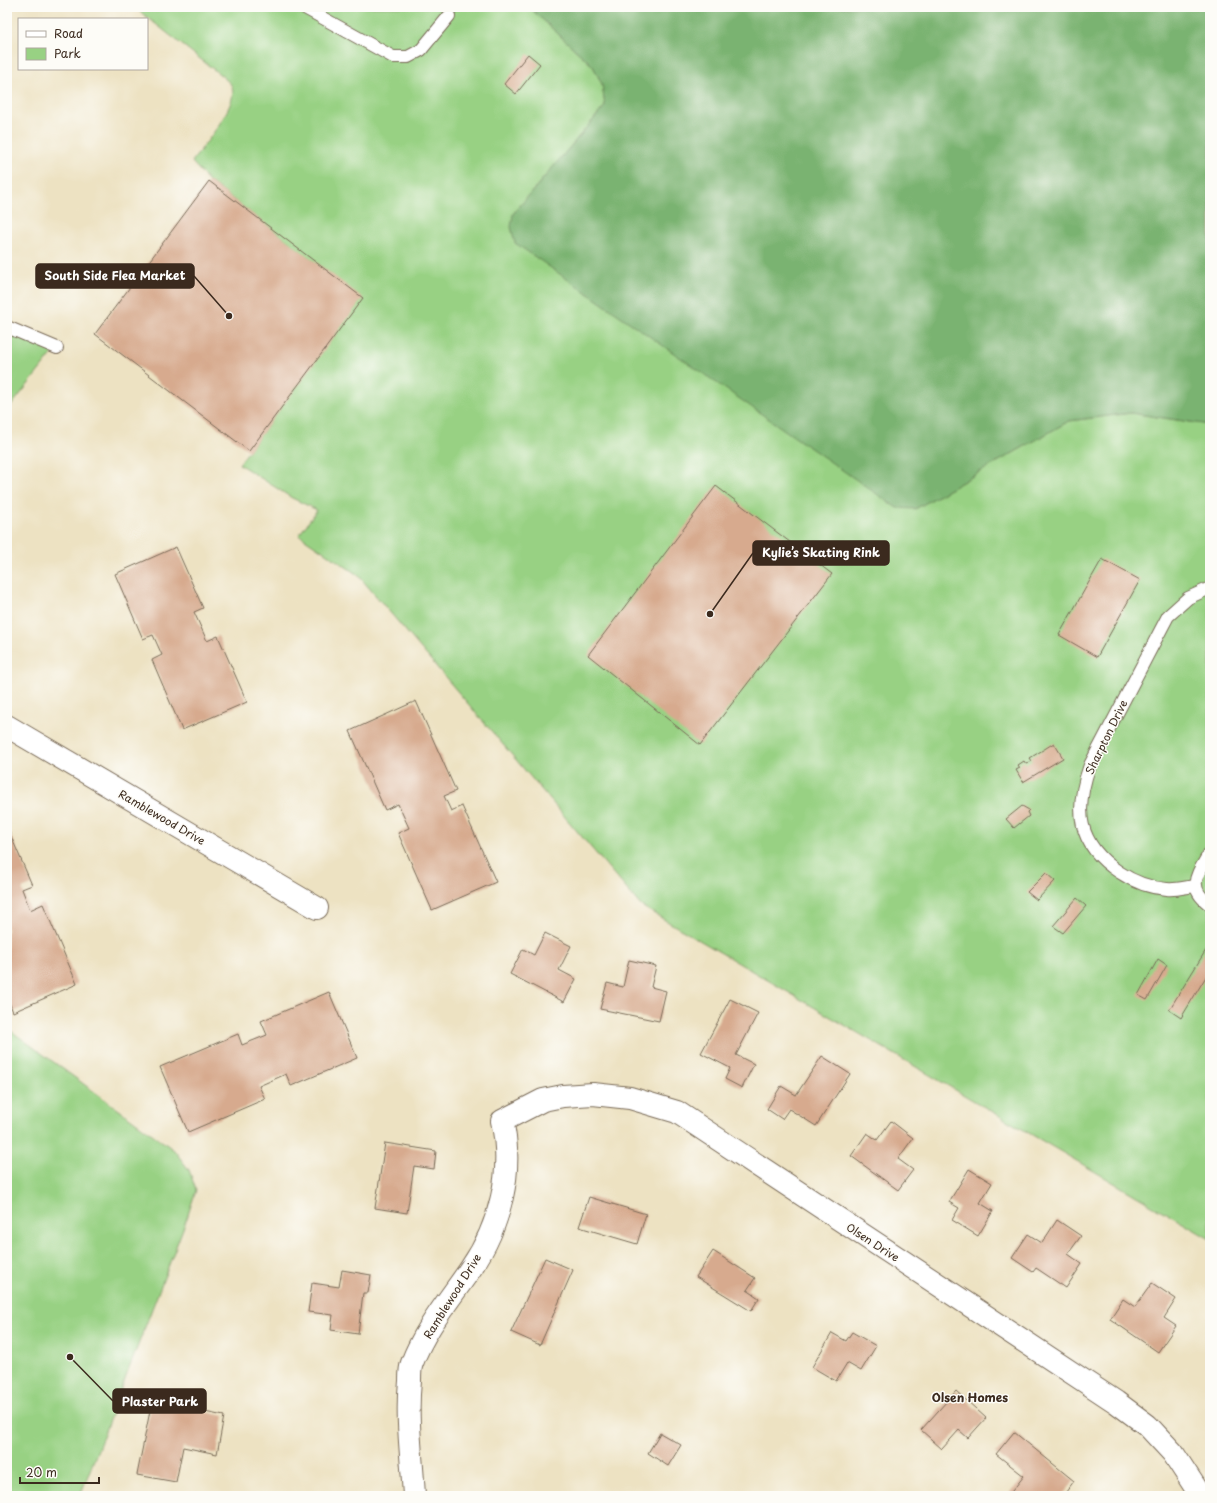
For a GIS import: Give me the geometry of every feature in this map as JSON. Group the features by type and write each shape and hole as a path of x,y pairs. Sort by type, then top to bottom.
{"street":[{"name":"Ramblewood Drive","path":"7,726 317,908"},
{"name":"Olsen Drive","path":"502,1121 544,1100 563,1096 593,1094 630,1098 677,1112 1109,1398 1147,1425 1172,1453 1201,1496"},
{"name":"Ramblewood Drive","path":"414,1496 408,1401 411,1364 431,1324 472,1267 489,1234 502,1200 506,1170 505,1135 502,1121"}],"lane":[{"path":"303,7 393,57 408,57 421,50 449,16"},
{"path":"7,327 57,348"},
{"name":"Sharpton Drive","path":"1195,886 1169,890 1151,888 1131,880 1106,863 1093,849 1084,831 1080,807 1084,783 1090,765 1168,616 1188,598 1210,588"},
{"path":"1210,852 1196,877 1195,886 1203,900 1210,905"}],"green space":[{"path":"134,7 435,7 449,16 456,7 529,7 593,66 602,84 605,106 513,214 915,509 1069,421 1131,413 1210,425 1210,1239 641,906 358,575 299,535 317,510 292,498 239,464 362,298 209,181 192,162 225,115 233,95 232,87 222,76"},
{"path":"436,7 456,7 449,16"},
{"path":"529,7 1210,7 1210,425 1131,413 1069,421 915,509 897,508 515,243 511,227 513,214 605,106 602,84 593,66"},
{"path":"7,327 57,348 7,411"},
{"path":"7,1028 174,1150 189,1170 196,1190 187,1218 80,1496 7,1496"}],"building":[{"path":"528,54 540,64 516,94 504,84"},
{"path":"209,181 363,298 249,451 95,334"},
{"path":"716,486 832,574 700,745 588,655"},
{"path":"176,547 203,608 194,612 207,641 218,636 247,702 182,730 152,660 162,655 153,635 143,639 115,574"},
{"path":"1102,559 1140,580 1097,657 1059,635"},
{"path":"416,701 456,791 444,796 451,811 462,806 496,882 432,910 398,833 409,828 398,804 385,810 350,731"},
{"path":"1054,743 1063,758 1023,782 1016,770 1020,768 1018,765 1024,761 1026,764 1032,761 1030,758"},
{"path":"1022,806 1029,810 1027,812 1029,816 1014,828 1006,819"},
{"path":"7,827 32,885 22,889 30,910 43,904 77,984 13,1012 7,997"},
{"path":"1046,873 1055,881 1037,900 1027,892"},
{"path":"1077,898 1086,906 1063,933 1053,926"},
{"path":"545,933 571,946 559,970 576,979 564,1002 510,974 523,949 534,955"},
{"path":"1206,950 1210,952 1210,970 1181,1018 1169,1010"},
{"path":"1158,959 1167,965 1147,1000 1138,995"},
{"path":"629,960 656,966 651,987 666,991 659,1021 600,1009 607,983 623,987"},
{"path":"329,992 357,1058 291,1086 286,1074 259,1086 265,1099 188,1132 160,1067 238,1034 242,1045 267,1035 261,1021"},
{"path":"730,999 758,1013 736,1055 754,1064 742,1088 725,1079 730,1068 701,1053"},
{"path":"822,1056 850,1074 816,1126 789,1109 782,1119 767,1109 781,1086 796,1095"},
{"path":"891,1121 913,1138 898,1159 913,1170 898,1190 851,1156 867,1133 877,1140"},
{"path":"385,1143 436,1151 434,1169 414,1166 407,1213 375,1208"},
{"path":"969,1169 992,1183 980,1203 993,1211 978,1236 952,1220 959,1208 949,1202"},
{"path":"589,1197 646,1214 637,1244 579,1227"},
{"path":"1057,1220 1081,1236 1068,1254 1082,1264 1066,1288 1036,1268 1033,1272 1012,1258 1028,1234 1042,1243"},
{"path":"713,1251 755,1278 747,1290 759,1298 751,1311 696,1277"},
{"path":"545,1258 573,1270 540,1345 511,1332"},
{"path":"342,1270 371,1275 368,1293 363,1293 358,1334 331,1330 333,1315 308,1312 312,1283 339,1287"},
{"path":"1152,1283 1176,1299 1164,1318 1176,1326 1158,1352 1110,1319 1123,1299 1135,1307"},
{"path":"852,1332 876,1346 861,1371 847,1363 836,1381 812,1367 832,1333 846,1341"},
{"path":"956,1391 986,1418 968,1438 959,1430 942,1449 921,1430"},
{"path":"152,1401 224,1416 217,1454 183,1447 176,1482 137,1475"},
{"path":"1014,1432 1074,1481 1063,1496 1008,1496 1024,1476 996,1454"},
{"path":"660,1433 681,1445 668,1466 648,1453"}],"place":[{"name":"South Side Flea Market","path":"229,316"},
{"name":"Kylie’s Skating Rink","path":"710,614"},
{"name":"Plaster Park","path":"70,1357"}],"district":[{"name":"Olsen Homes","path":"970,1397"}]}
